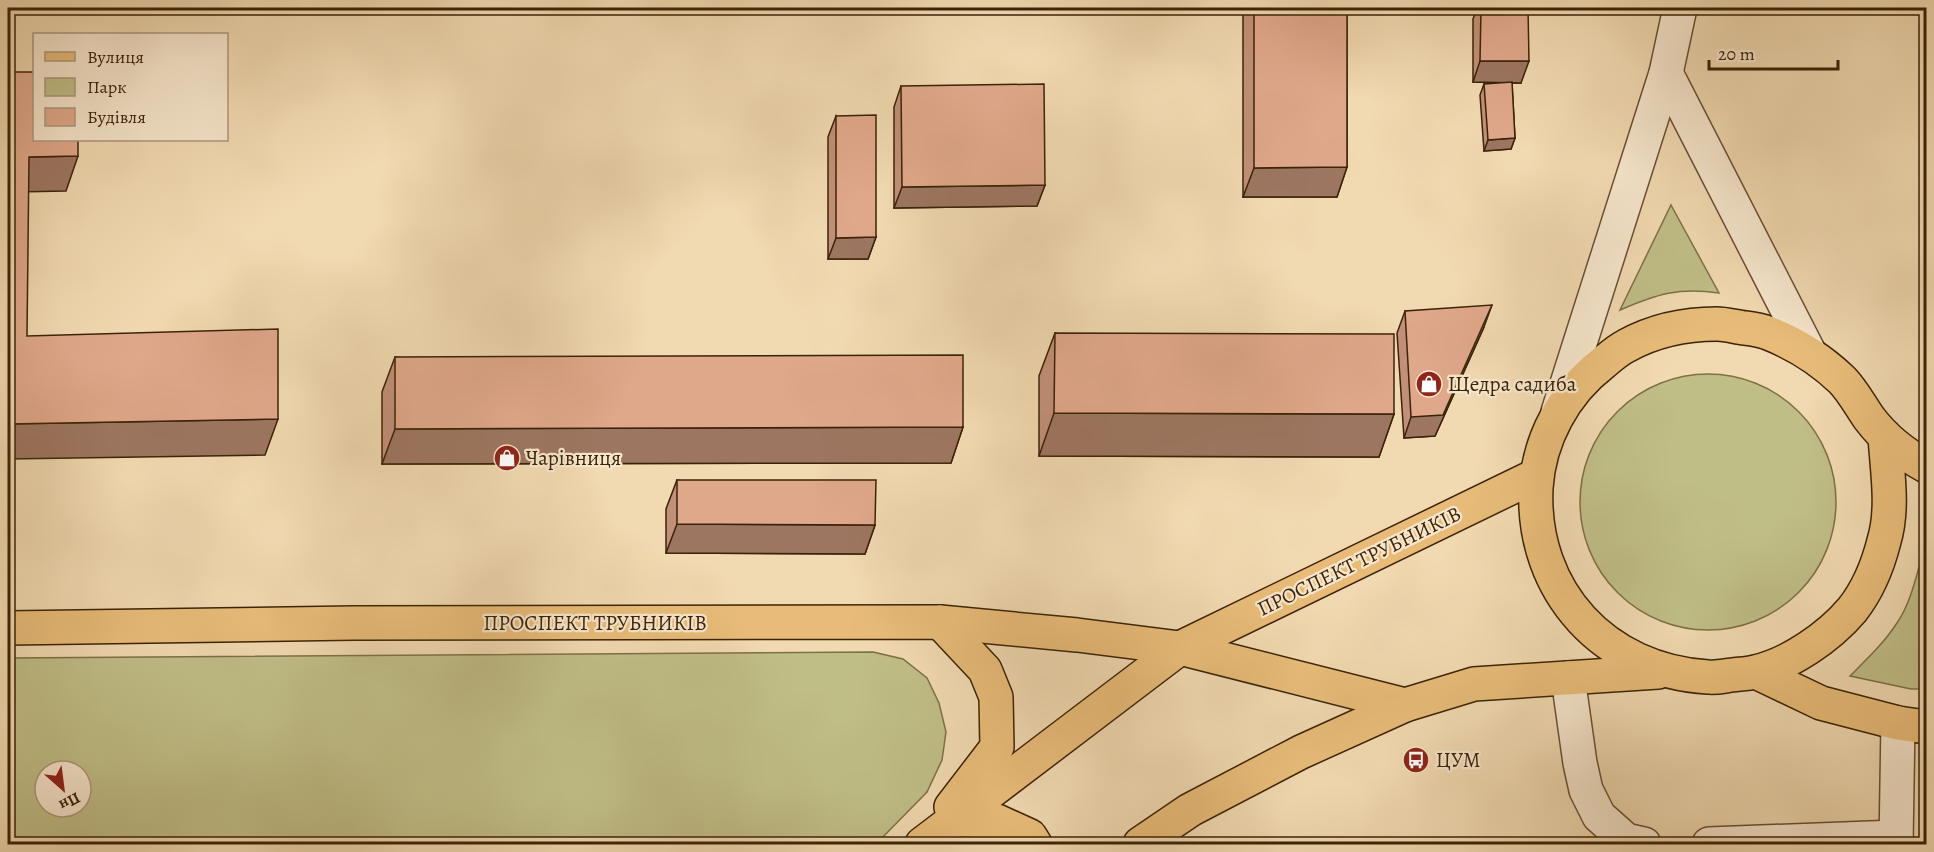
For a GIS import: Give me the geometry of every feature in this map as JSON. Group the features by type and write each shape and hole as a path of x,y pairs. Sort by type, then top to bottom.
{"main road":[{"path":"1666,672 1624,654 1595,634 1571,608 1553,578 1540,545 1535,510 1537,475 1545,443 1558,413 1587,375 1625,346 1670,329 1718,324 1765,331 1809,352 1844,381 1869,418 1885,436 1910,458 1926,466"},
{"path":"1140,844 1190,810 1301,752 1405,705 1474,684 1666,672 1711,678 1756,672 1792,658 1825,636 1852,609 1872,576 1885,539 1889,500 1885,436"},
{"name":"ПРОСПЕКТ ТРУБНИКІВ","path":"923,843 1180,648 1537,475"},
{"path":"923,843 996,747 996,697 986,670 940,622"},
{"name":"ПРОСПЕКТ ТРУБНИКІВ","path":"8,628 354,623 940,622 1077,635 1180,648 1405,705"},
{"path":"1756,672 1821,703 1912,725"},
{"path":"953,820 997,820 1030,836 1035,844"}],"street":[{"path":"1558,413 1666,73 1680,8"},
{"path":"1666,73 1809,352"},
{"path":"1568,678 1586,790 1599,816 1626,840 1644,844"},
{"path":"1709,844 1896,841 1912,725"}],"green space":[{"path":"1671,205 1719,293 1692,291 1668,293 1620,310"},
{"path":"1708,374 1745,380 1768,389 1789,403 1807,421 1826,453 1833,477 1836,502 1830,539 1821,562 1807,583 1789,601 1757,620 1733,627 1708,630 1671,624 1648,615 1627,601 1609,583 1590,551 1583,527 1580,502 1586,465 1595,442 1609,421 1627,403 1659,384 1683,377"},
{"path":"1923,553 1926,553 1926,689 1911,689 1850,676 1881,644 1902,615 1913,589"},
{"path":"873,652 903,659 927,678 939,703 946,732 942,760 927,792 876,844 8,844 8,658"}],"building":[{"path":"1254,8 1347,8 1347,167 1254,168"},
{"path":"1481,8 1528,8 1529,61 1480,61"},
{"path":"8,72 33,72 33,141 78,141 78,156 29,157 27,336 278,329 278,419 8,424"},
{"path":"1512,82 1515,138 1488,140 1484,84"},
{"path":"1044,84 1045,185 902,187 901,86"},
{"path":"876,115 876,237 836,238 836,116"},
{"name":"Щедра садиба","path":"1492,305 1443,415 1411,417 1405,311"},
{"path":"1055,333 1394,334 1394,414 1054,413"},
{"path":"963,355 963,427 395,429 395,357"},
{"path":"677,480 876,480 875,525 677,524"}],"place":[{"name":"Щедра садиба","path":"1429,384"},
{"name":"Чарівниця","path":"507,458"},
{"name":"ЦУМ","path":"1416,760"}]}
